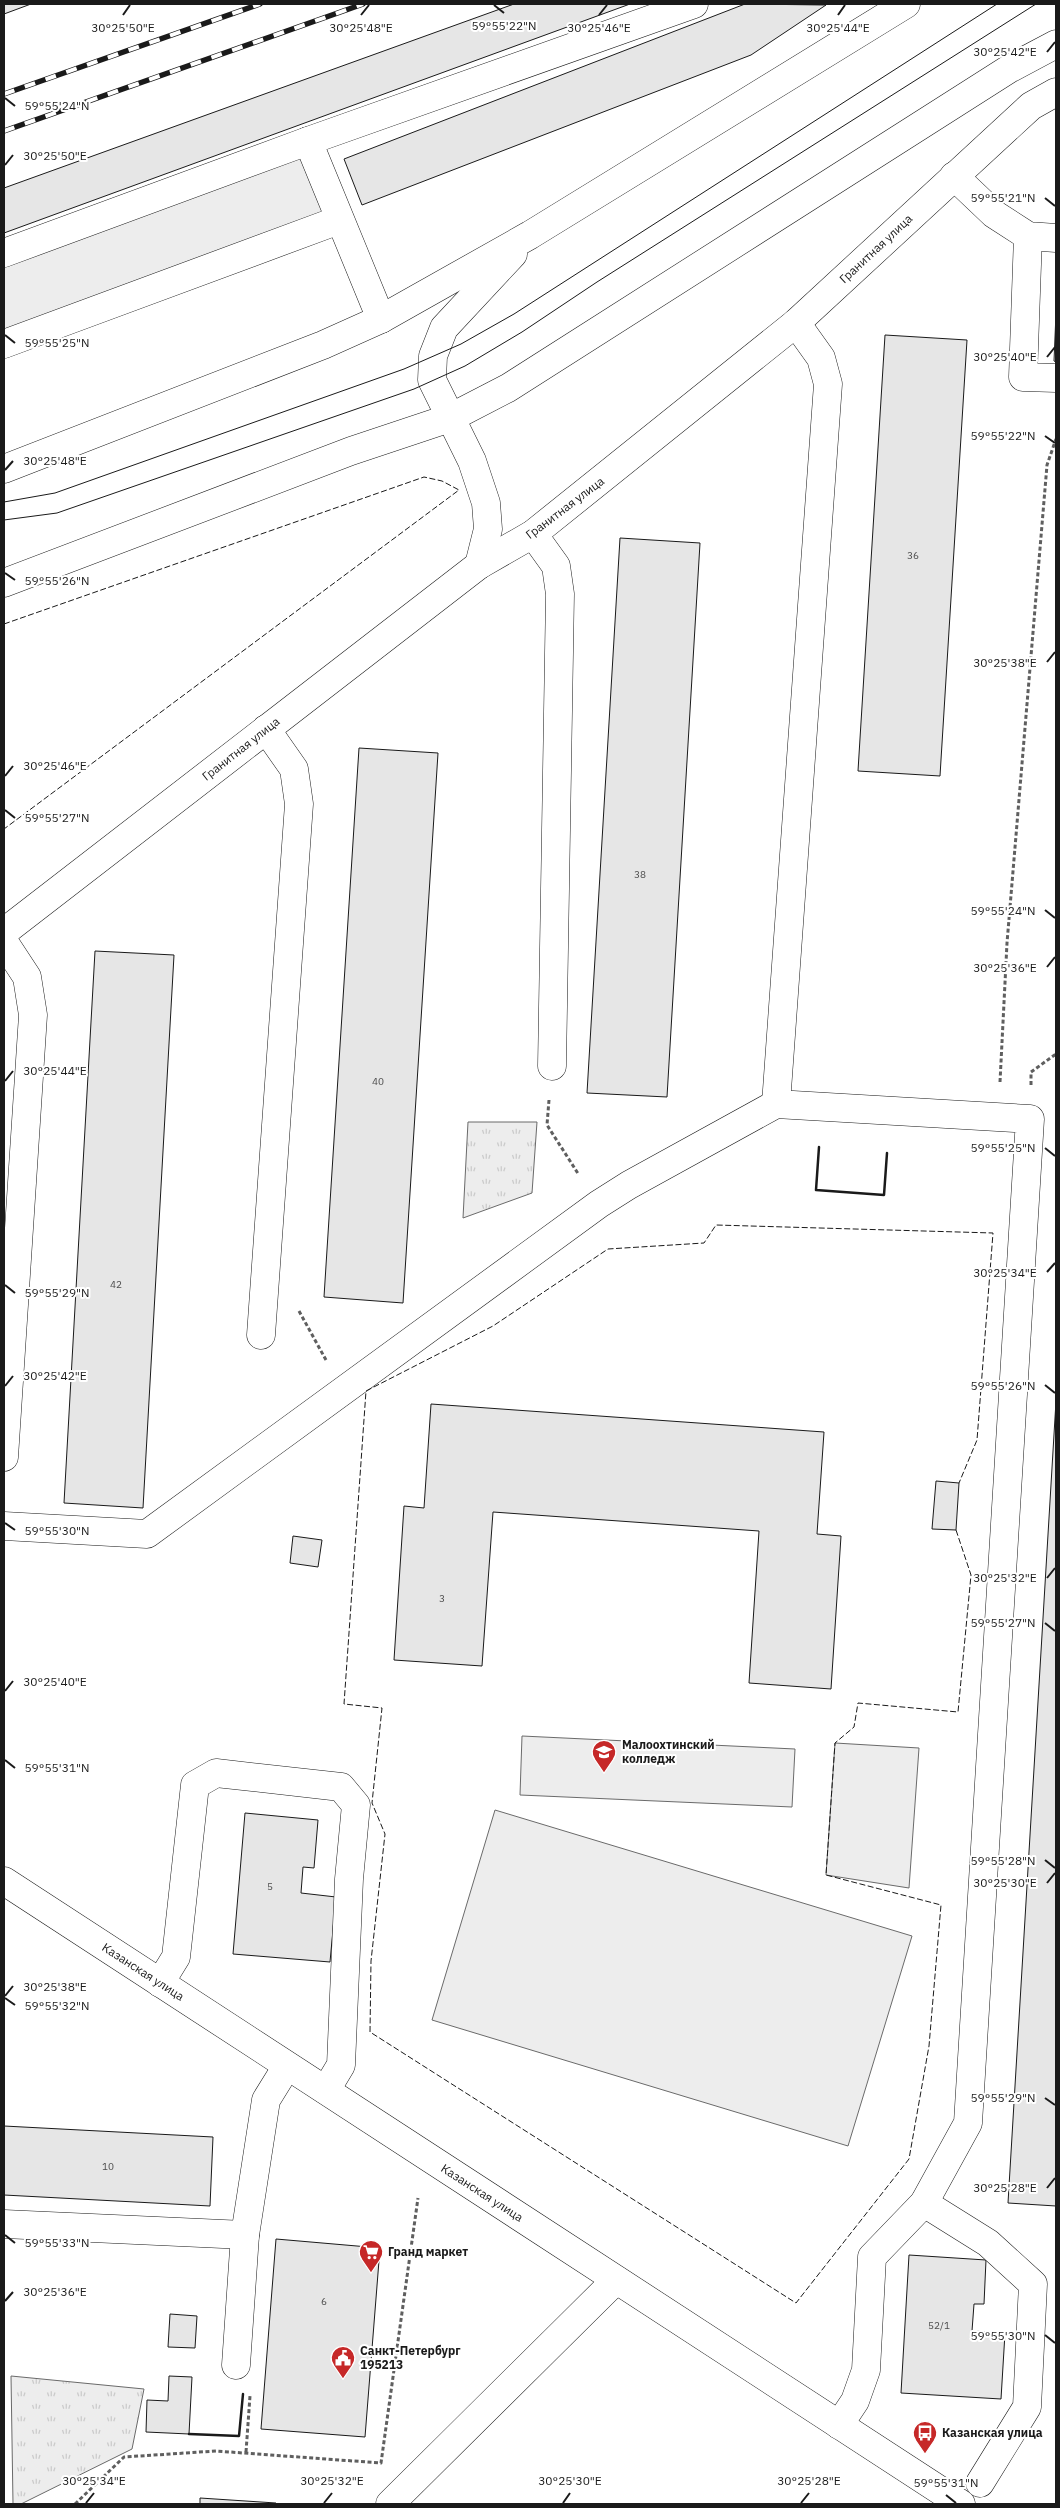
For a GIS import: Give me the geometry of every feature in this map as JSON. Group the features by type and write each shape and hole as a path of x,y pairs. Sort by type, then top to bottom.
{"street":[{"path":"4,253 308,141 694,4"},
{"path":"4,469 323,345 381,319 530,235 888,8"},
{"path":"4,583 342,455 450,418 508,388 1009,69 1056,44"},
{"path":"1009,69 1031,106"},
{"name":"Гранитная улица","path":"4,932 479,565 533,534 796,323 1031,106 1056,92"},
{"path":"308,141 381,319"},
{"path":"954,176 994,214 1028,236 1056,238"},
{"path":"4,344 340,220"},
{"path":"479,565 488,529 486,503 472,461 432,380 433,356 444,328 530,235"},
{"path":"1028,236 1022,377 1056,378"},
{"path":"776,1104 828,384 821,358 796,323"},
{"path":"533,534 556,566 560,594 552,1066"},
{"path":"261,1335 299,804 294,769 266,730"},
{"path":"4,942 27,977 33,1015 4,1457"},
{"path":"4,1526 147,1534 599,1204 629,1185 776,1104 1030,1119 968,2123 924,2203 872,2257 866,2370 855,2401 840,2425"},
{"path":"160,1983 176,1957 195,1785 216,1773 341,1787 356,1805 350,1879 341,2065 326,2090"},
{"name":"Казанская улица","path":"4,1881 840,2425 955,2503"},
{"path":"236,2364 245,2235 266,2100 287,2066"},
{"path":"924,2203 988,2243 1033,2284 1027,2407 980,2483"},
{"path":"4,2224 245,2235"},
{"path":"390,2504 616,2280"}],"path":[{"path":"998,1118 1007,943 1047,465 1056,439"},
{"path":"552,1066 547,1125 599,1204"},
{"path":"296,1306 343,1391"},
{"path":"75,2504 124,2457 216,2451 381,2463 418,2198"},
{"path":"236,2364 251,2392 246,2452"}],"shaded area":[{"path":"308,141 339,220 4,344 4,253"},
{"path":"522,1736 795,1749 792,1807 520,1795"},
{"path":"835,1743 919,1748 909,1888 826,1875"},
{"path":"495,1810 912,1936 848,2146 432,2020"}],"green space":[{"path":"468,1122 537,1122 532,1193 463,1218"},
{"path":"11,2376 144,2389 132,2449 21,2504 13,2504"}],"building":[{"path":"4,4 31,4 4,14"},
{"path":"514,4 630,4 4,233 4,188"},
{"path":"745,4 826,5 751,55 362,205 344,159"},
{"path":"1056,313 1056,362 1054,361"},
{"path":"885,335 967,340 940,776 858,771"},
{"path":"620,538 700,543 667,1097 587,1093"},
{"path":"359,748 438,753 403,1303 324,1297"},
{"path":"95,951 174,955 143,1508 64,1503"},
{"path":"1056,1401 1056,2206 1008,2203"},
{"path":"431,1404 824,1432 817,1534 841,1536 831,1689 749,1683 759,1531 493,1512 482,1666 394,1660 404,1506 424,1508"},
{"path":"936,1481 959,1483 956,1530 932,1529"},
{"path":"293,1536 322,1540 318,1567 290,1563"},
{"path":"245,1813 318,1820 314,1868 303,1867 301,1893 336,1897 330,1962 233,1954"},
{"path":"4,2126 213,2137 210,2206 4,2195"},
{"path":"276,2239 380,2248 365,2437 261,2429"},
{"path":"909,2255 986,2260 984,2304 974,2304 972,2331 1005,2333 1001,2399 901,2393"},
{"path":"170,2314 197,2316 195,2348 168,2347"},
{"path":"169,2376 192,2377 189,2434 146,2432 147,2400 168,2401"},
{"path":"200,2498 276,2503 276,2504 200,2504"}],"tram line":[{"path":"4,502 55,493 404,369 461,344 514,314 997,4"},
{"path":"4,520 57,513 414,389 465,366 522,332 597,282 1036,4"}],"railway":[{"path":"4,94 260,4"},
{"path":"4,131 363,4"}],"fence":[{"path":"4,624 424,477 442,481 459,490 4,829"},
{"path":"956,1530 971,1575 958,1712 858,1703 854,1727 835,1743 826,1875 941,1905 929,2046 909,2159 796,2303 370,2032 371,1961 385,1834 372,1803 382,1708 344,1704 366,1391 493,1326 608,1249 704,1243 716,1225 993,1233 977,1440 959,1483"}],"wall":[{"path":"819,1147 816,1190 884,1195 887,1153"},
{"path":"189,2434 239,2436 243,2394"}],"place":[{"name":"Малоохтинский колледж","path":"604,1773"},
{"name":"Гранд маркет","path":"371,2273"},
{"name":"Санкт-Петербург 195213","path":"343,2379"},
{"name":"Казанская улица","path":"925,2454"}]}
